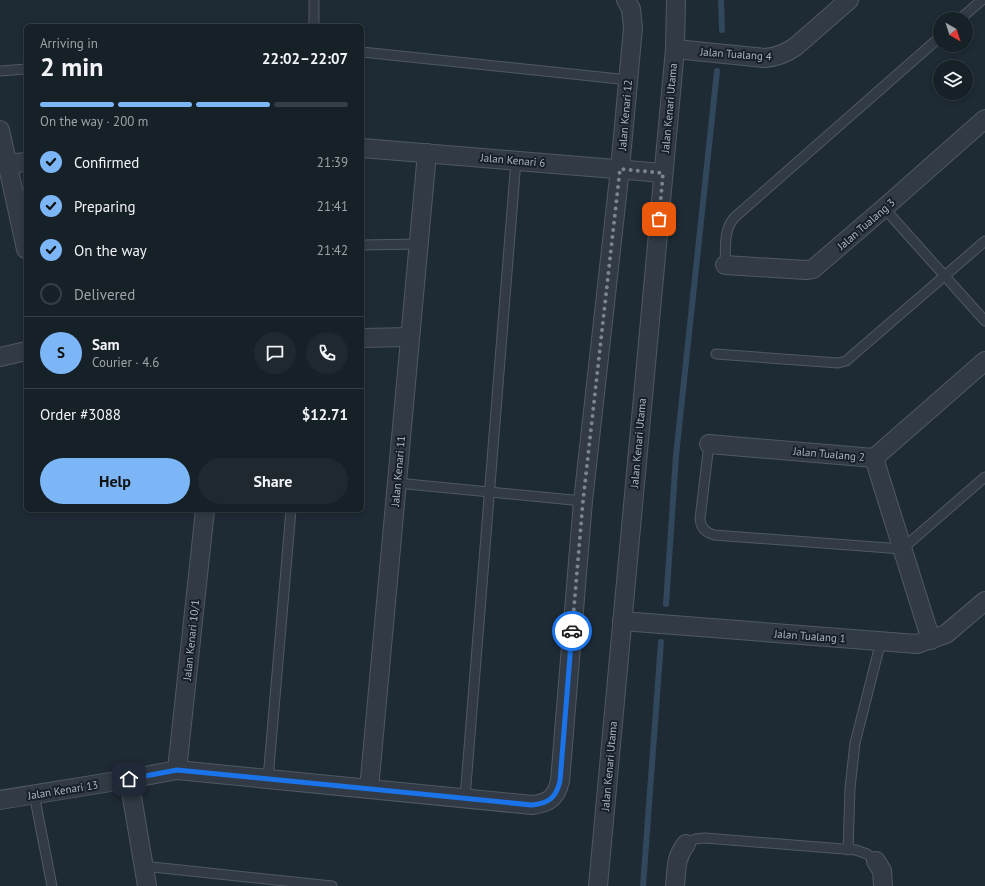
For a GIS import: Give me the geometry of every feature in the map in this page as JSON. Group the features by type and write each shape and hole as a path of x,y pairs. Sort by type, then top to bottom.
{"street":[{"name":"Jalan Kenari 12","path":"532,805 542,804 551,799 557,791 560,781 583,501 629,80 633,28 631,9 626,0"},
{"name":"Jalan Kenari Utama","path":"598,886 674,49 676,0"},
{"name":"Jalan Tualang 4","path":"674,49 765,58 776,57 795,47 849,0"},
{"name":"Jalan Tualang 3","path":"725,264 810,270 816,267 985,120"},
{"path":"0,130 24,240"},
{"name":"Jalan Kenari 6","path":"364,148 663,173"},
{"name":"Jalan Kenari 11","path":"369,789 427,153"},
{"path":"7,164 24,162"},
{"path":"364,338 410,337"},
{"path":"0,357 24,351"},
{"name":"Jalan Tualang 2","path":"709,444 874,458 985,361"},
{"path":"874,458 931,640"},
{"name":"Jalan Kenari 10/1","path":"177,770 205,512"},
{"name":"Jalan Tualang 1","path":"622,621 917,644 946,634 985,601"},
{"name":"Jalan Kenari 13","path":"0,800 177,770 532,805"},
{"path":"129,779 147,886"},
{"path":"675,886 677,862 680,852 686,844"},
{"path":"876,861 882,871 883,886"}],"lane":[{"path":"314,0 314,24"},
{"path":"968,12 982,0"},
{"path":"725,264 726,233 730,221 933,43"},
{"path":"364,52 629,80"},
{"path":"0,71 24,69"},
{"path":"465,798 516,160"},
{"path":"884,208 985,321"},
{"path":"716,354 842,363 849,359 985,241"},
{"path":"364,245 419,244"},
{"path":"709,444 700,519 704,530 714,535 902,549 985,477"},
{"path":"397,483 583,501"},
{"path":"268,779 291,512"},
{"path":"848,850 850,788 855,742 881,641"},
{"path":"34,794 52,886"},
{"path":"686,844 705,838 848,850 867,854 876,861"},
{"path":"143,866 332,886"}],"waterway":[{"path":"721,0 722,30"},
{"path":"666,604 676,456 717,71"},
{"path":"643,886 661,642"}],"way so far":[{"path":"572,631 583,501 620,169 663,173 659,219"}],"route":[{"path":"129,779 177,770 532,805 542,804 551,799 557,791 560,781 572,631"}]}
